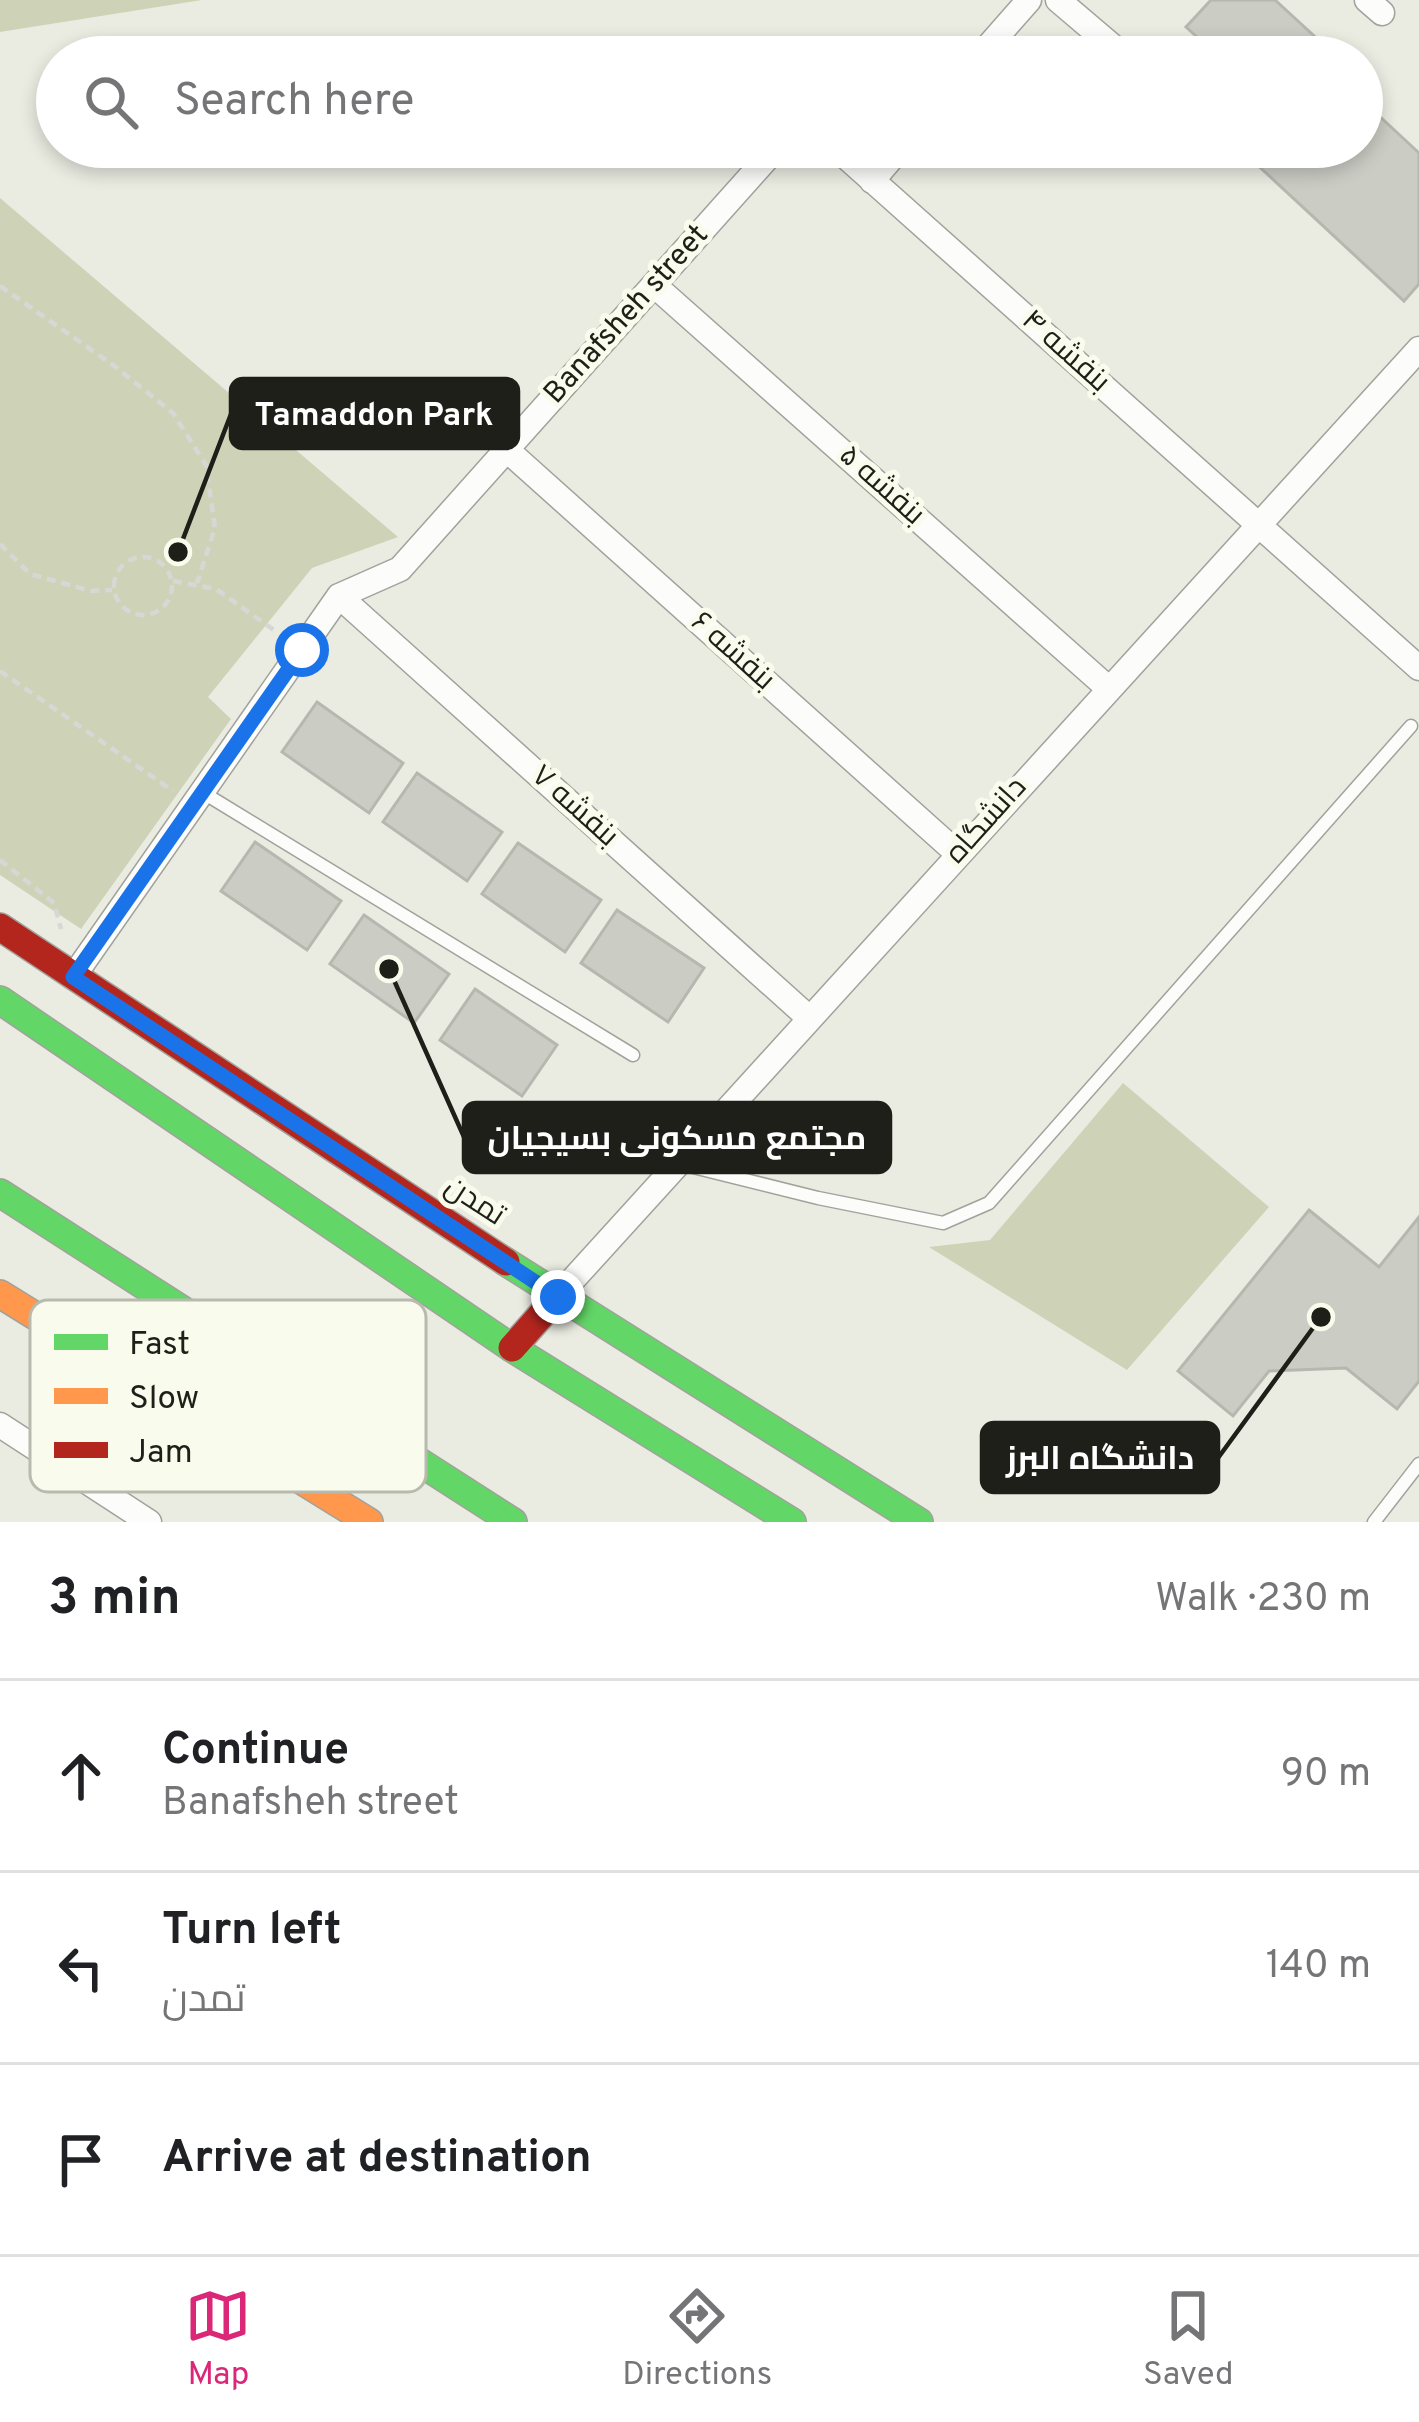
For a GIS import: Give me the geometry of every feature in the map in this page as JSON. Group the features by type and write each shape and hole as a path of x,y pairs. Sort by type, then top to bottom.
{"main road":[{"name":"تمدن","path":"0,927 558,1297 919,1522"},
{"path":"0,1000 512,1348 792,1522"},
{"path":"0,1192 168,1300"},
{"path":"0,1294 30,1313"},
{"path":"512,1348 558,1297"},
{"path":"426,1466 513,1522"},
{"path":"320,1492 369,1522"}],"street":[{"path":"997,36 1029,0"},
{"path":"1058,0 1100,36"},
{"name":"Banafsheh street","path":"339,596 400,569 758,168"},
{"path":"858,168 872,181 883,168"},
{"name":"بنفشه ۴","path":"872,181 1419,668"},
{"name":"بنفشه ۵","path":"654,285 1108,688"},
{"name":"دانشگاه","path":"558,1297 1257,524 1416,360"},
{"name":"بنفشه ۶","path":"507,450 958,853"},
{"path":"73,977 339,596"},
{"name":"بنفشه ۷","path":"339,596 808,1017"},
{"path":"0,1425 30,1445"},
{"path":"103,1492 149,1522"}],"lane":[{"path":"676,1163 943,1223 989,1204 1411,726"},
{"path":"197,799 633,1055"},
{"path":"1374,1522 1419,1464"}],"path":[{"path":"0,286 172,413 206,465 215,528 197,583"},
{"path":"0,544 30,574 92,591 114,590"},
{"path":"139,556 161,562 173,581 167,603 148,615 126,610 114,590 119,568 139,556"},
{"path":"173,581 216,589 302,650"},
{"path":"0,671 197,799"},
{"path":"0,860 54,903 73,977"}],"green space":[{"path":"0,0 202,0 0,32"},
{"path":"0,198 398,537 312,568 208,697 231,719 81,929 0,875"},
{"path":"1123,1083 1269,1207 1127,1370 929,1247 990,1240"}],"building":[{"path":"1211,0 1275,0 1314,36 1196,36 1186,27"},
{"path":"1383,120 1419,153 1419,284 1404,301 1261,168 1383,168"},
{"path":"317,702 403,763 369,813 282,752"},
{"path":"417,773 502,832 467,881 383,822"},
{"path":"255,842 341,901 307,950 221,891"},
{"path":"518,843 601,900 565,952 482,894"},
{"path":"617,910 704,968 668,1022 581,963"},
{"path":"364,915 449,974 414,1023 330,964"},
{"path":"475,989 557,1045 522,1096 440,1040"},
{"path":"1309,1210 1379,1267 1419,1217 1419,1381 1397,1409 1346,1368 1269,1371 1233,1416 1178,1371"}],"traffic: fast":[{"path":"0,1000 512,1348 792,1522"},
{"path":"0,1193 167,1300"},
{"path":"506,1262 919,1522"},
{"path":"426,1466 513,1522"}],"traffic: slow":[{"path":"0,1294 30,1313"},
{"path":"320,1492 369,1522"}],"traffic: jam":[{"path":"0,927 506,1262"},
{"path":"512,1348 558,1296"}],"place":[{"name":"Tamaddon Park","path":"178,552"},
{"name":"مجتمع مسکونی بسیجیان","path":"389,969"},
{"name":"دانشگاه البرز","path":"1321,1317"}],"route":[{"path":"302,650 73,977 558,1297"}]}
